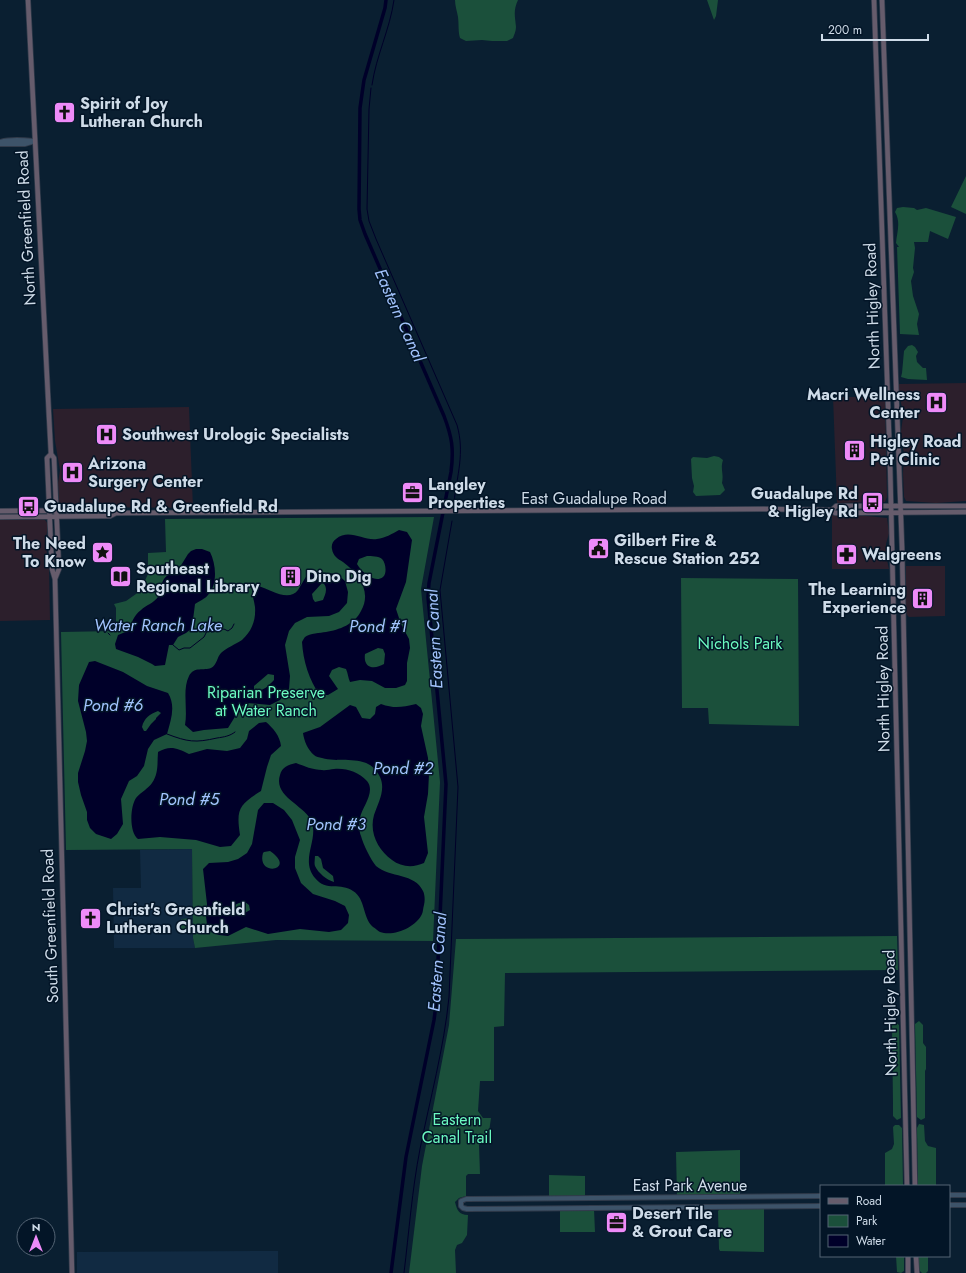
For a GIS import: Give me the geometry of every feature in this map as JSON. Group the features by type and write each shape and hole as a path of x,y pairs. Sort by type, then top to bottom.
{"main road":[{"name":"North Greenfield Road","path":"28,0 51,454 54,458 57,513"},
{"name":"North Higley Road","path":"874,0 889,401 907,1185"},
{"name":"North Higley Road","path":"882,0 900,506 915,1185"},
{"path":"889,401 897,400"},
{"name":"North Greenfield Road","path":"50,514 47,458 51,454"},
{"name":"East Guadalupe Road","path":"832,510 836,506 966,506"},
{"name":"East Guadalupe Road","path":"0,517 110,510 116,513 832,510 835,513 966,512"},
{"name":"East Guadalupe Road","path":"0,511 50,514"},
{"name":"South Greenfield Road","path":"57,513 59,569 55,579 72,1273"},
{"path":"50,514 52,563 55,568 55,579"},
{"path":"908,1257 908,1273"},
{"path":"916,1257 916,1273"}],"street":[{"path":"0,143 4,141 35,141"},
{"path":"950,1195 966,1195"},
{"name":"East Park Avenue","path":"820,1196 466,1199 461,1201 463,1208 467,1209 820,1206"},
{"path":"950,1205 966,1205"}],"shaded area":[{"path":"966,383 966,501 936,503 906,501 904,497 904,453 901,431 903,417 899,395 899,384"},
{"path":"833,397 885,397 887,497 885,502 837,503"},
{"path":"189,407 193,508 90,507 64,506 60,504 58,483 60,470 55,441 53,409"},
{"path":"832,515 857,515 887,518 889,533 886,544 889,569 832,569"},
{"path":"43,519 48,524 46,539 49,567 50,620 0,621 0,520"},
{"path":"906,566 945,566 945,616 909,617 907,615"},
{"path":"192,849 193,938 195,948 114,948 113,888 141,888 140,850"},
{"path":"278,1251 278,1273 77,1273 77,1252"}],"green space":[{"path":"455,0 518,0 515,10 516,28 513,38 507,41 466,41 460,38"},
{"path":"707,0 718,0 714,20"},
{"path":"966,176 966,214 951,207"},
{"path":"897,208 914,208 917,210 926,208 956,217 948,239 930,231 928,242 914,242 914,272 911,281 913,296 919,314 917,324 919,335 900,334 897,247 899,247 896,243 898,220 895,212"},
{"path":"912,345 918,352 916,356 917,362 923,368 926,368 927,380 901,377 904,351 908,346"},
{"path":"714,456 723,460 722,483 725,490 720,495 696,496 693,492 694,486 691,459 693,457 707,458"},
{"name":"Riparian Preserve at Water Ranch","path":"434,517 421,589 440,782 433,941 276,940 195,948 193,938 192,849 66,850 61,632 116,631 116,608 114,604 126,601 136,594 143,585 148,574 148,553 166,552 165,519"},
{"name":"Nichols Park","path":"681,578 798,579 799,726 709,724 708,708 682,708"},
{"path":"191,918 191,933 181,933 181,919"},
{"name":"Eastern Canal Trail","path":"897,936 898,970 505,973 504,1026 494,1027 494,1081 480,1081 478,1111 483,1118 491,1118 488,1139 483,1140 479,1145 480,1174 468,1174 466,1176 466,1196 459,1198 455,1202 459,1212 468,1215 467,1235 462,1243 457,1245 455,1250 456,1273 409,1273 422,1166 449,1025 456,939"},
{"path":"919,1021 923,1025 923,1043 926,1047 925,1118 921,1120 917,1117 915,1024"},
{"path":"895,1022 899,1025 901,1118 897,1120 893,1116 892,1025"},
{"path":"919,1124 924,1125 925,1141 928,1146 936,1148 936,1185 918,1185 917,1128"},
{"path":"895,1125 899,1125 902,1128 903,1185 885,1185 885,1153 892,1149 894,1144 893,1127"},
{"path":"740,1150 740,1197 677,1197 676,1152"},
{"path":"549,1175 585,1176 585,1198 549,1199"},
{"path":"560,1208 594,1209 595,1232 560,1232"},
{"path":"764,1208 764,1252 720,1251 718,1211 720,1209"},
{"path":"896,1257 904,1257 904,1271 901,1273 897,1272"},
{"path":"919,1257 928,1257 928,1271 926,1273 922,1273 919,1270"}],"water":[{"name":"Pond #1","path":"399,530 407,532 412,540 406,582 396,609 401,624 409,639 410,648 407,663 407,681 405,685 396,688 385,688 372,681 360,680 350,682 346,669 339,667 332,670 329,676 338,689 328,695 320,695 307,670 302,642 305,637 315,633 336,630 351,623 361,611 365,597 359,578 349,567 333,554 332,543 341,536 346,535 377,539 386,537","holes":["367,556 382,559 386,568 383,577 379,579 372,578 359,567 357,564 359,559","378,648 383,649 385,654 384,664 377,667 367,665 365,654"]},
{"name":"Water Ranch Lake","path":"196,549 202,549 210,552 214,562 215,580 207,596 195,604 191,629 178,637 173,645 169,645 165,665 155,666 138,657 116,649 115,644 118,635 128,631 136,615 158,597 163,580 180,567 188,554"},
{"path":"317,572 337,574 345,581 348,592 347,603 339,612 329,616 307,617 295,623 289,631 285,645 290,676 289,689 280,700 270,705 247,703 241,707 228,728 193,732 185,725 185,693 187,681 191,673 196,670 213,667 221,653 242,640 248,633 253,625 255,616 252,589 259,586 279,594 290,595 298,590 307,575","holes":["322,583 326,588 325,596 323,600 315,602 312,594","268,674 274,675 274,680 264,689 256,691 254,686"]},
{"name":"Pond #6","path":"95,661 123,672 147,686 168,693 172,703 172,713 167,734 154,740 148,749 144,766 137,776 129,781 121,799 123,824 117,834 111,839 96,834 90,828 78,782 78,773 87,741 78,701 79,685 89,662","holes":["158,711 161,713 146,731 144,731 142,727 146,719"]},
{"name":"Pond #2","path":"381,704 390,707 398,707 416,704 421,708 423,714 421,726 428,758 429,774 428,794 424,817 428,853 424,863 416,866 407,866 396,862 387,856 376,840 373,822 382,792 382,782 375,769 369,764 354,760 330,760 316,756 308,748 303,733 320,727 350,705 356,707 362,718 370,719 375,714 376,707"},
{"name":"Pond #5","path":"266,722 276,732 281,746 271,755 261,791 248,800 241,808 238,819 240,835 231,846 220,847 196,840 160,837 138,839 135,836 131,819 134,802 140,794 149,787 156,775 158,752 174,748 189,754 207,749 227,751 240,748 247,739 249,731 259,723"},
{"name":"Pond #3","path":"296,763 319,770 348,770 360,775 367,781 370,790 368,800 359,822 360,832 365,847 376,866 382,870 414,881 419,885 424,894 425,900 423,912 419,919 410,927 392,933 380,932 370,923 357,894 348,888 324,885 315,878 309,864 313,836 312,822 303,811 285,795 279,783 282,770","holes":["315,856 318,856 321,859 323,868 333,876 334,882 328,880 316,869"]},
{"path":"264,803 273,803 284,810 292,820 300,840 295,857 295,868 301,883 313,894 345,906 349,915 348,923 341,930 329,932 300,929 268,934 246,927 228,936 211,932 207,925 207,904 203,869 209,863 228,862 238,859 247,853 252,844 258,810","holes":["270,851 280,863 278,867 270,868 265,866 262,861 263,853","245,902 249,905 250,910 241,915 234,912 234,907 238,903"]}],"waterway":[{"name":"Eastern Canal","path":"386,0 364,80 360,108 360,220 444,416 451,437 452,450 451,472 429,583 428,597 446,784 436,1005 406,1157 391,1273"},
{"path":"372,85 394,0"},
{"path":"371,88 369,109 367,209 369,221 457,425 460,445 460,464 454,502"},
{"path":"404,1273 417,1164 440,1054 449,997 458,787 440,590 452,521"},
{"path":"173,645 179,650 190,648 204,637 208,629 211,632 224,629 228,631 234,624"},
{"path":"167,734 181,739 197,741 224,737 235,732"}],"place":[{"name":"Spirit of Joy Lutheran Church","path":"64,112"},
{"name":"Macri Wellness Center","path":"936,403"},
{"name":"Southwest Urologic Specialists","path":"106,434"},
{"name":"Higley Road Pet Clinic","path":"854,450"},
{"name":"Arizona Surgery Center","path":"73,472"},
{"name":"Langley Properties","path":"412,493"},
{"name":"Guadalupe Rd & Higley Rd","path":"873,502"},
{"name":"Guadalupe Rd & Greenfield Rd","path":"28,506"},
{"name":"Gilbert Fire & Rescue Station 252","path":"599,549"},
{"name":"The Need To Know","path":"102,552"},
{"name":"Walgreens","path":"847,554"},
{"name":"Dino Dig","path":"291,576"},
{"name":"Southeast Regional Library","path":"121,577"},
{"name":"The Learning Experience","path":"922,598"},
{"name":"Christ's Greenfield Lutheran Church","path":"91,918"},
{"name":"Desert Tile & Grout Care","path":"617,1222"}]}
